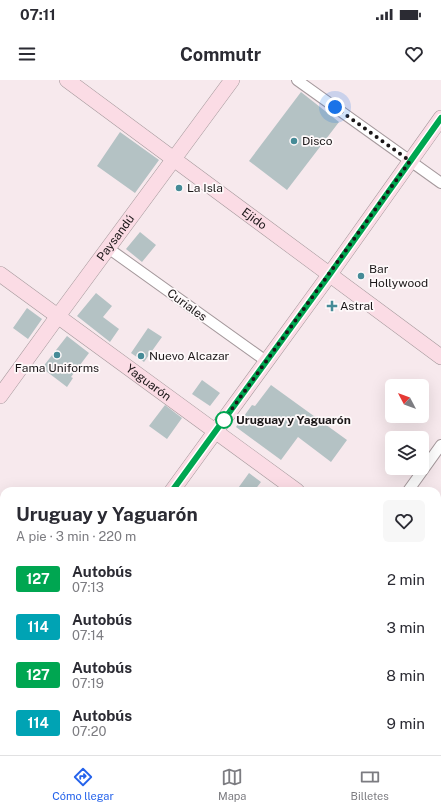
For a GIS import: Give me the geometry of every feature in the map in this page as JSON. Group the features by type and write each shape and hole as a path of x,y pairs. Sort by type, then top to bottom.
{"street":[{"name":"Ejido","path":"67,80 441,357"},
{"name":"Paysandú","path":"0,396 232,80"},
{"path":"297,80 441,183"},
{"path":"175,487 330,274 441,118"},
{"name":"Curiales","path":"108,248 266,361"},
{"name":"Yaguarón","path":"0,274 291,487"},
{"path":"411,487 441,445"}],"building":[{"name":"Disco","path":"301,92 339,122 287,190 249,161"},
{"path":"120,132 159,160 135,193 97,166"},
{"path":"140,232 156,245 142,262 126,249"},
{"path":"96,293 112,306 103,317 119,329 110,342 77,316"},
{"path":"27,308 42,319 28,339 13,328"},
{"path":"148,328 162,337 144,362 131,353"},
{"path":"67,336 89,353 71,377 73,378 67,387 42,368"},
{"path":"202,380 220,393 210,406 192,394"},
{"path":"271,385 347,440 331,462 298,437 281,460 236,427 252,405 255,406"},
{"path":"165,405 182,418 167,439 149,426"},
{"path":"249,473 261,482 257,487 239,487"}],"bus line":[{"name":"127","path":"175,487 330,274 441,118"}],"place":[{"name":"Disco","path":"294,141"},
{"name":"La Isla","path":"179,188"},
{"name":"Bar Hollywood","path":"361,276"},
{"name":"Astral","path":"332,306"},
{"name":"Fama Uniforms","path":"57,355"},
{"name":"Nuevo Alcazar","path":"141,356"},
{"name":"Uruguay y Yaguarón","path":"224,420"}],"route":[{"path":"224,420 410,161 335,107"}]}
